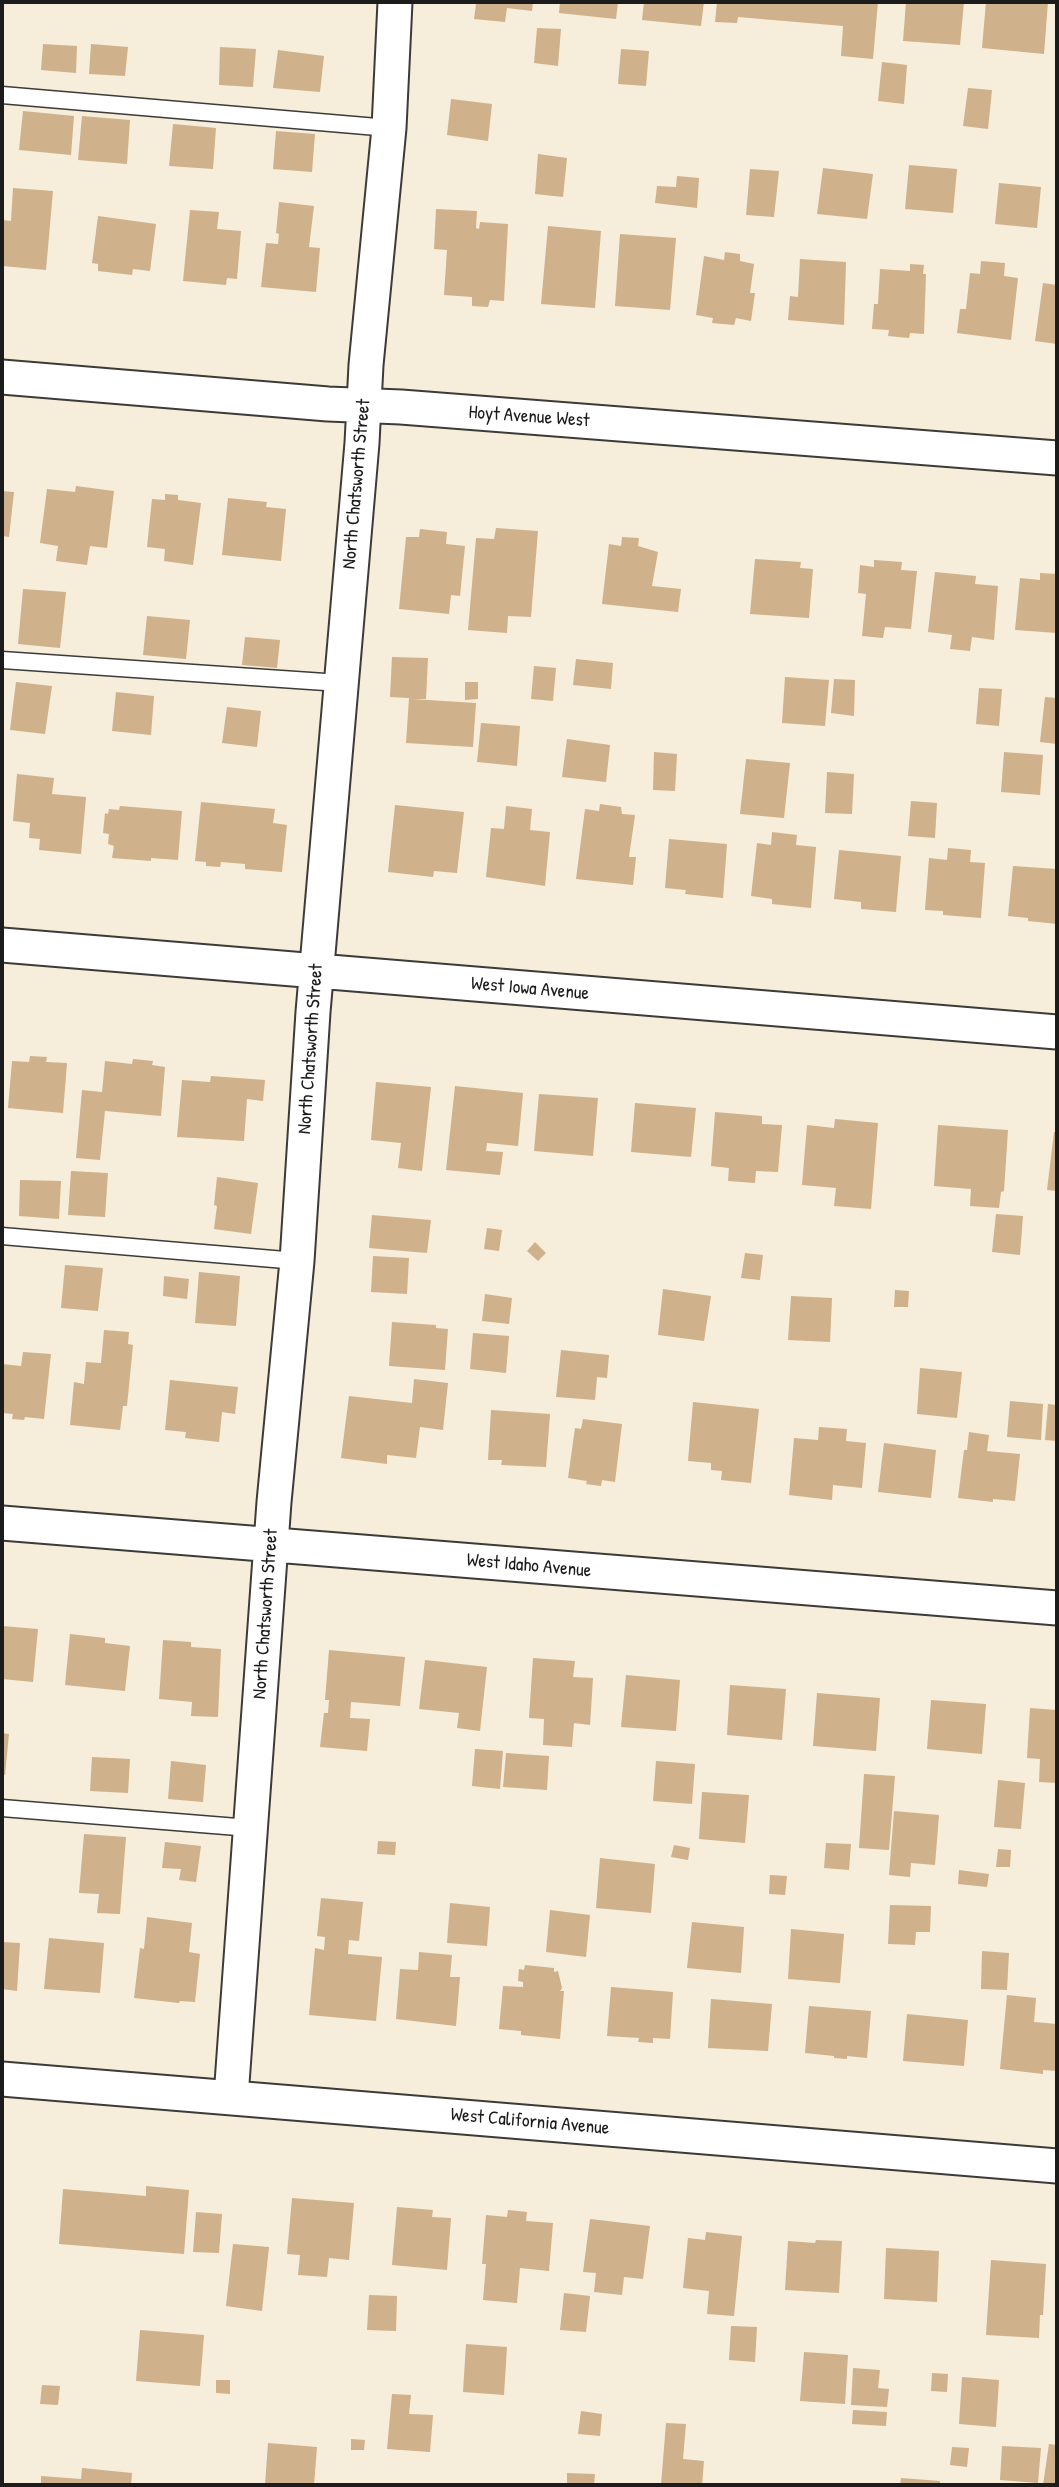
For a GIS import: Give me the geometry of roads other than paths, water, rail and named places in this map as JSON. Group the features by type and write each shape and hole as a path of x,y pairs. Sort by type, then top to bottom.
{"street":[{"name":"North Chatsworth Street","path":"230,2097 271,1545 297,1261 316,971 389,128 396,2"},
{"name":"Hoyt Avenue West","path":"2,377 1057,458"},
{"name":"West Iowa Avenue","path":"2,945 1057,1032"},
{"name":"West Idaho Avenue","path":"2,1523 1057,1608"},
{"name":"West California Avenue","path":"2,2080 1057,2166"}],"lane":[{"path":"2,94 389,128"},
{"path":"2,660 340,683"},
{"path":"2,1236 297,1261"},
{"path":"2,1808 250,1828"}]}
